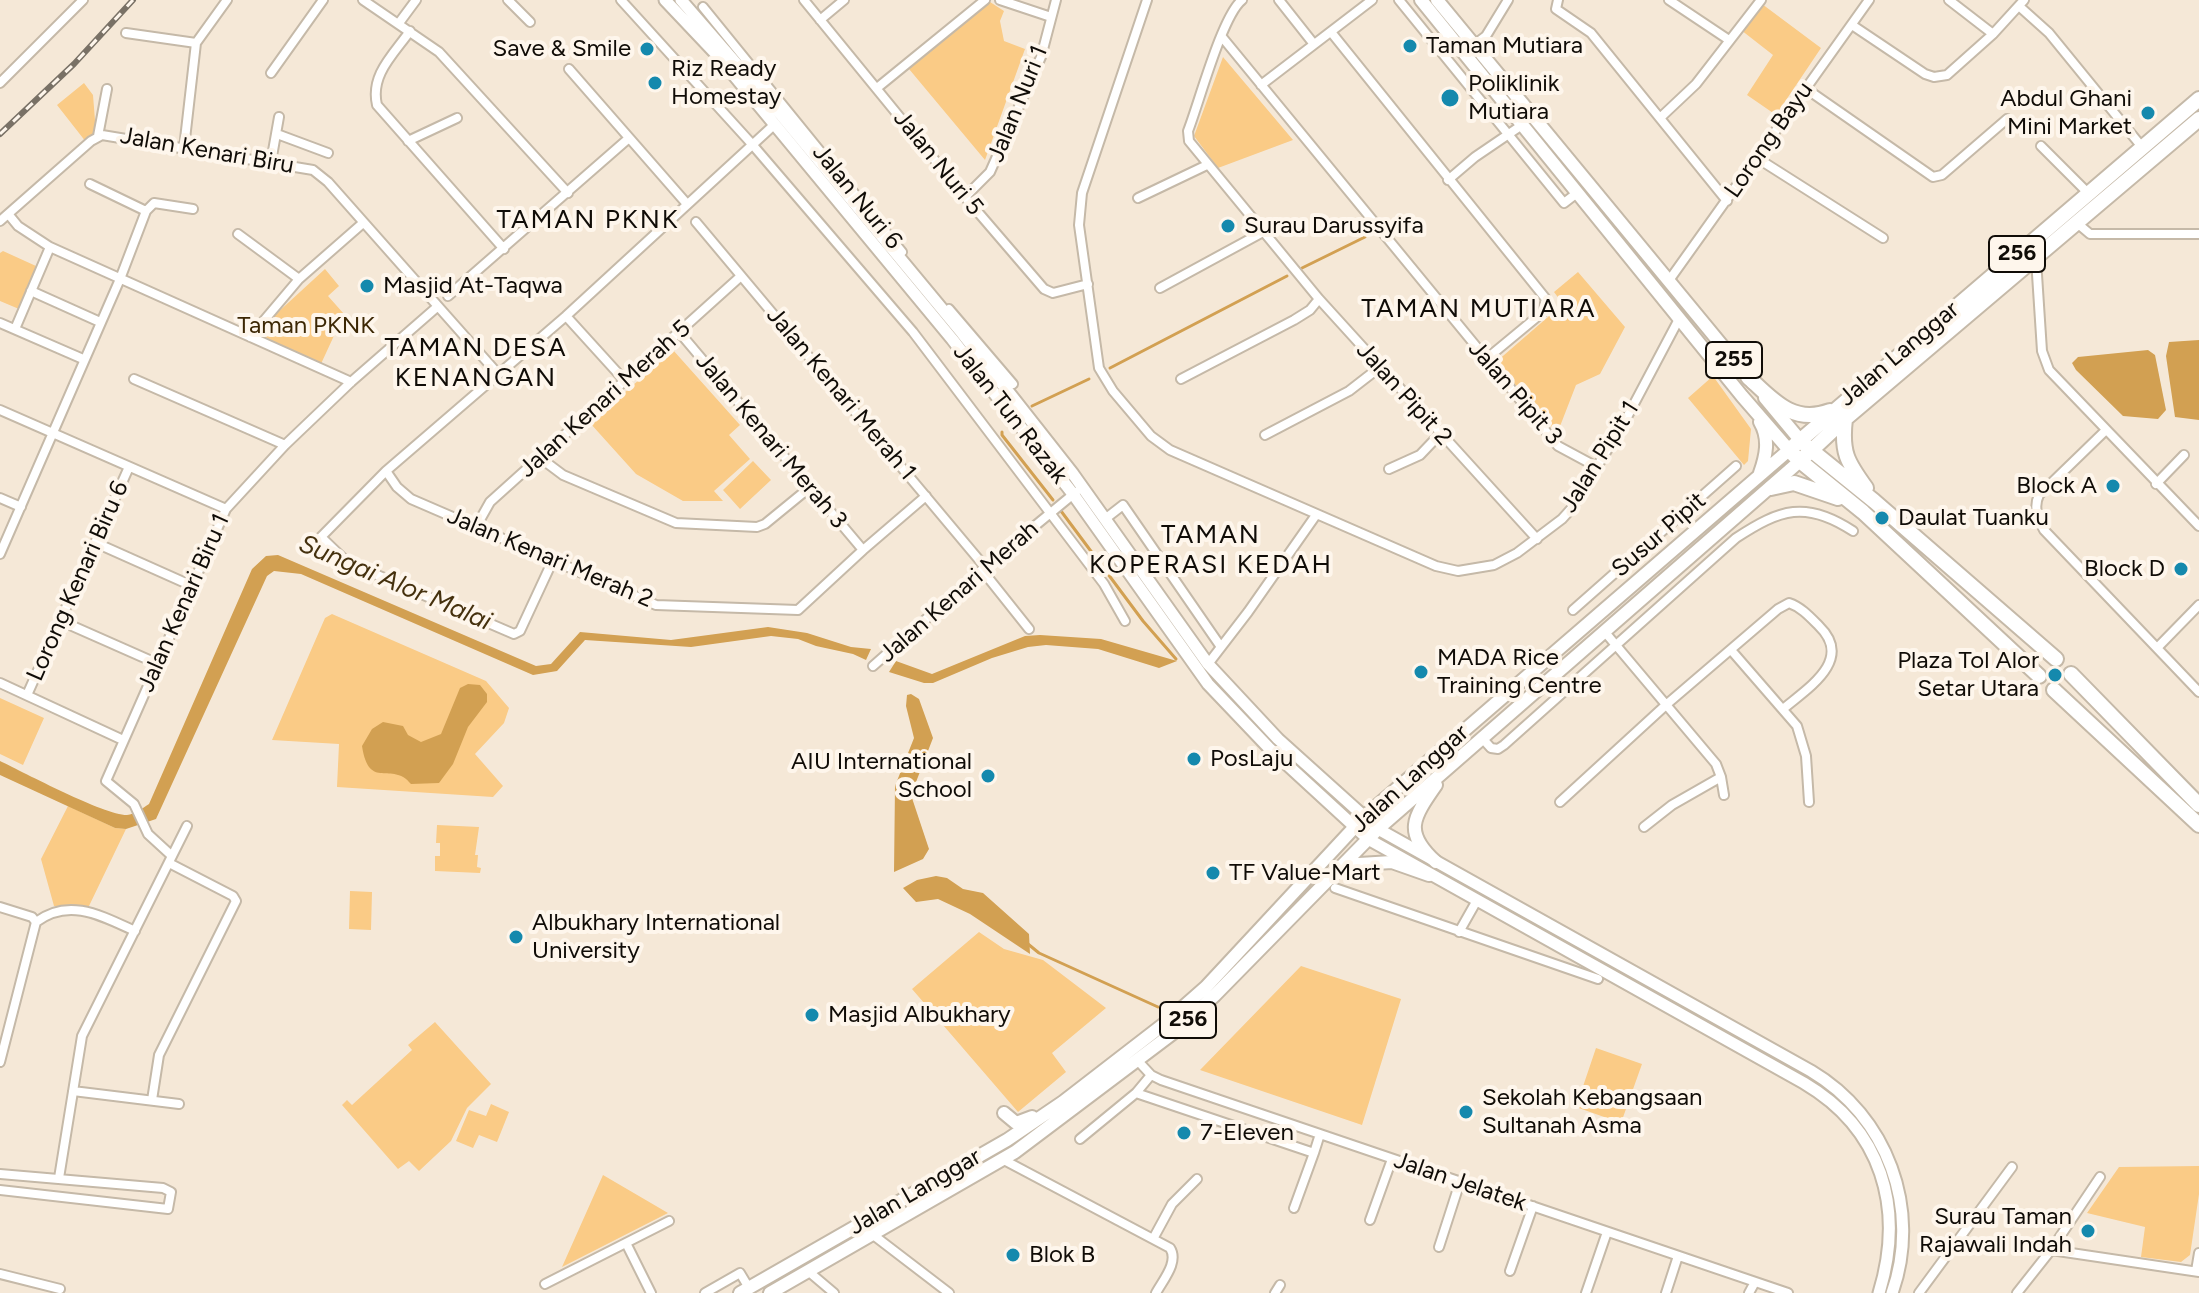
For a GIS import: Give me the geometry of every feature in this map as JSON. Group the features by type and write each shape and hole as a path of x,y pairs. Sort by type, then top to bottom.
{"highway":[{"name":"Jalan Langgar","path":"1800,450 2088,193 2199,99"},
{"name":"Jalan Langgar","path":"1840,414 2036,259 2199,119"},
{"path":"1748,377 1792,414 1840,414 1847,462 1874,501"},
{"path":"1800,450 1874,501 2056,659"},
{"path":"1800,450 2039,676"},
{"path":"1771,488 1794,483 1829,495 1863,512"},
{"path":"2071,674 2199,805"},
{"path":"2054,690 2199,825"}],"main road":[{"name":"Jalan Tun Razak","path":"665,0 718,56 1077,490 1105,519 1208,664 1256,718 1378,829 1775,1050 1843,1094 1875,1132 1899,1192 1903,1241 1892,1293"},
{"name":"Jalan Tun Razak","path":"681,0 699,11 1002,378 1208,684 1269,748 1368,839 1835,1103 1872,1152 1887,1195 1890,1240 1879,1293"},
{"name":"255","path":"1421,0 1742,396 1800,450"},
{"name":"255","path":"1437,0 1670,279 1748,377 1800,450"},
{"path":"1639,269 1670,279 1669,294 1676,315"},
{"path":"1742,396 1765,432 1766,457 1759,476"},
{"name":"Jalan Langgar","path":"745,1290 1007,1140 1063,1102 1188,1004 1364,817 1759,476 1800,450"},
{"name":"Jalan Langgar","path":"770,1293 1002,1159 1138,1061 1197,1013 1378,829 1482,738 1606,638 1771,488 1800,450"},
{"path":"1590,622 1606,638"},
{"path":"1436,862 1421,848 1414,824 1422,804 1450,766"},
{"path":"1342,865 1392,862 1429,875"},
{"path":"1004,1113 1011,1120 1021,1123 1063,1102"}],"street":[{"path":"0,83 83,0"},
{"path":"184,148 196,43 227,0"},
{"path":"271,73 323,0"},
{"path":"363,0 451,63 568,193"},
{"path":"399,23 416,0"},
{"path":"508,0 530,22"},
{"path":"621,0 751,143 913,332 1104,584 1125,621"},
{"path":"699,11 713,0"},
{"name":"Jalan Nuri 5","path":"804,0 1044,289 1053,293 1088,284"},
{"path":"820,20 844,0"},
{"path":"877,88 985,0"},
{"path":"1000,0 1051,17"},
{"name":"Jalan Nuri 1","path":"965,197 990,172 1041,57 1056,0"},
{"name":"Jalan Pipit 1","path":"1147,0 1080,203 1079,225 1099,368 1151,436 1179,454 1436,566 1458,571 1494,565 1537,539 1571,509 1625,421 1676,315"},
{"name":"Jalan Pipit 2","path":"1242,0 1233,8 1222,37 1188,131 1189,141 1319,299 1537,539"},
{"path":"1279,0 1313,43"},
{"path":"1261,85 1372,0"},
{"path":"1399,0 1564,203 1577,193"},
{"path":"1474,45 1486,36 1508,0"},
{"path":"1558,0 1556,9 1591,33 1727,201"},
{"path":"1669,0 1729,40"},
{"path":"1661,117 1696,84 1761,0"},
{"name":"Lorong Bayu","path":"1670,279 1869,0"},
{"path":"1949,0 1993,34"},
{"path":"1852,25 1934,77 1947,75 2022,3 2142,147"},
{"path":"410,31 376,79 377,105 504,249"},
{"path":"1331,32 1546,299 1543,312 1485,360"},
{"path":"126,33 196,43"},
{"name":"Jalan Pipit 3","path":"1222,37 1558,446 1597,467"},
{"path":"569,69 687,204"},
{"path":"1805,88 1933,177 1942,175 2007,119"},
{"path":"98,136 107,89"},
{"path":"271,162 279,117"},
{"path":"408,141 457,118"},
{"path":"553,560 520,631 514,634 347,562 321,537 386,471 566,316 775,124"},
{"path":"1448,180 1522,125"},
{"path":"277,134 328,153"},
{"name":"Jalan Kenari Biru","path":"0,221 98,136 109,135 271,162 319,173 498,374"},
{"path":"448,296 629,138"},
{"path":"2041,146 2088,193"},
{"path":"1757,158 1883,238"},
{"path":"1138,198 1207,165"},
{"path":"90,184 146,211"},
{"path":"0,554 120,279 146,211 154,203 193,209"},
{"path":"9,215 18,226 50,247 351,382"},
{"name":"Jalan Kenari Merah 1","path":"696,222 926,496 1029,629"},
{"path":"250,337 299,279 363,223"},
{"path":"2077,223 2090,234 2199,234"},
{"path":"1160,288 1263,232"},
{"path":"238,234 299,279"},
{"path":"15,329 50,247"},
{"path":"2036,259 2044,361 2049,370 2199,526"},
{"name":"Jalan Kenari Merah 5","path":"478,528 490,502 741,276"},
{"path":"31,291 100,322"},
{"path":"1181,379 1294,320 1310,310 1319,299"},
{"name":"Jalan Kenari Biru 1","path":"171,860 148,834 137,808 112,788 106,779 226,509 285,445 437,307"},
{"path":"566,316 625,381"},
{"path":"0,323 83,359"},
{"name":"Jalan Kenari Merah 3","path":"680,333 863,550"},
{"path":"1265,435 1349,391 1380,367"},
{"path":"1002,378 1013,384"},
{"path":"134,379 285,445"},
{"path":"0,410 226,509"},
{"path":"2105,431 2039,495 2038,516 2044,530 2199,692"},
{"path":"1389,469 1420,455 1440,434"},
{"path":"543,453 555,471 676,523 757,527 765,524 809,488"},
{"path":"2156,484 2184,455"},
{"name":"Susur Pipit","path":"1573,610 1736,466"},
{"name":"Lorong Kenari Biru 6","path":"27,695 129,467"},
{"name":"Jalan Kenari Merah 2","path":"386,471 406,496 656,605 798,610 926,496"},
{"name":"Jalan Kenari Merah","path":"873,666 1077,490"},
{"path":"0,498 21,507"},
{"path":"1105,519 1123,505 1221,647"},
{"path":"1482,738 1491,748 1504,745 1606,638 1764,519 1796,510 1816,512 1853,531"},
{"path":"1208,664 1316,515"},
{"path":"1681,515 1695,531"},
{"path":"96,543 190,585"},
{"path":"1581,603 1590,622"},
{"path":"1560,802 1667,704 1789,603 1801,609 1829,636 1831,659 1827,669 1814,683 1783,709"},
{"path":"2157,648 2199,605"},
{"path":"61,621 156,663"},
{"path":"1606,638 1667,704 1716,764 1724,795"},
{"path":"1731,650 1797,726 1803,743 1809,802"},
{"path":"0,683 123,740"},
{"path":"1644,827 1680,800 1721,777"},
{"path":"59,1178 82,1036 187,826"},
{"path":"152,1100 159,1055 236,901 233,896 171,860"},
{"path":"1335,888 1598,979"},
{"path":"1459,932 1476,902"},
{"path":"0,907 32,917 36,922"},
{"path":"0,1062 36,922 52,912 82,910 135,931"},
{"name":"Jalan Jelatek","path":"1138,1061 1151,1075 1788,1293"},
{"path":"1080,1139 1136,1093 1151,1075"},
{"path":"73,1091 179,1104"},
{"path":"1136,1093 1314,1153"},
{"path":"1294,1208 1320,1134"},
{"path":"1002,1159 1170,1248 1174,1257 1156,1293"},
{"path":"1370,1220 1392,1159"},
{"path":"1919,1293 2012,1167"},
{"path":"0,1174 163,1188 171,1192 168,1209 0,1190"},
{"path":"2017,1293 2051,1250 2100,1177"},
{"path":"1153,1239 1172,1204 1197,1179"},
{"path":"1439,1247 1460,1182"},
{"path":"1510,1271 1533,1206"},
{"path":"545,1284 669,1221"},
{"path":"1586,1293 1607,1232"},
{"path":"872,1234 949,1293"},
{"path":"626,1243 651,1293"},
{"path":"2051,1250 2198,1272 2199,1253"},
{"path":"1666,1293 1678,1256"},
{"path":"808,1271 834,1293"},
{"path":"705,1293 740,1273 745,1290"},
{"path":"0,1274 60,1289"},
{"path":"1749,1293 1755,1282"}],"green space":[{"path":"990,2 1004,11 1000,21 1004,41 1025,49 985,160 909,69"},
{"path":"1762,4 1821,48 1776,115 1747,95 1773,55 1741,30"},
{"path":"1223,57 1293,140 1218,168 1194,136"},
{"path":"84,83 93,95 96,133 86,142 57,105"},
{"path":"3,251 36,266 19,309 0,301 0,253"},
{"name":"Taman PKNK","path":"325,269 339,286 328,296 344,314 320,366 265,340 264,325"},
{"path":"1578,272 1625,327 1600,374 1576,385 1557,434 1496,362 1563,304 1554,292"},
{"path":"673,350 740,425 729,435 750,459 714,491 723,501 683,501 636,474 590,423"},
{"path":"1713,376 1751,429 1748,461 1744,465 1688,398"},
{"path":"753,461 771,480 740,509 723,490"},
{"path":"332,614 486,681 509,708 504,723 475,754 503,786 493,797 337,787 339,744 272,740 325,618"},
{"path":"0,698 44,718 23,765 0,754"},
{"path":"68,806 115,828 126,829 89,906 54,906 41,859"},
{"path":"437,825 479,827 475,855 478,855 480,873 435,871 435,856 440,856 440,843 436,843"},
{"path":"350,891 372,892 371,930 349,929"},
{"path":"979,932 1004,949 1043,960 1106,1008 1052,1053 1066,1072 1018,1112 912,989"},
{"path":"1301,966 1401,999 1362,1125 1200,1070"},
{"path":"435,1022 491,1084 467,1108 451,1141 419,1171 409,1161 398,1169 342,1105 347,1100 352,1105 412,1050 408,1045"},
{"path":"1596,1048 1642,1064 1621,1123 1576,1107"},
{"path":"491,1104 509,1112 497,1142 479,1135 473,1148 456,1141 469,1110 486,1116"},
{"path":"2199,1166 2199,1194 2190,1255 2181,1262 2141,1257 2145,1227 2087,1213 2119,1167"},
{"path":"603,1175 668,1213 562,1267"}],"shaded area":[{"path":"2199,340 2199,420 2175,417 2166,356 2169,342"},
{"path":"2148,350 2155,355 2166,410 2158,419 2123,416 2072,363 2078,357"},
{"path":"278,555 536,666 551,664 580,632 671,640 768,627 871,649 866,660 798,639 771,636 691,647 585,640 557,671 533,675 301,574 274,571 267,576 156,819 126,829 115,828 0,775 0,761 83,801 116,813 127,815 149,804 252,569 266,556"},
{"path":"1025,636 1101,639 1177,661 1159,668 1098,649 1046,645 992,658 933,683 889,672 896,661 932,674"},
{"path":"468,684 480,685 487,694 487,702 468,727 453,764 439,783 411,784 404,777 370,768 362,746 372,729 383,722 403,726 408,735 421,742 441,734 460,688"},
{"path":"907,695 919,699 933,738 911,795 929,849 923,859 894,872 895,786 914,738 906,706"},
{"path":"936,876 947,878 963,889 983,893 1029,934 1030,954 970,914 938,899 916,902 903,888 917,880"}],"waterway":[{"path":"1302,268 1365,237"},
{"path":"1110,368 1287,276"},
{"path":"1032,406 1089,379"},
{"path":"1002,432 1053,500"},
{"path":"1061,511 1143,621 1176,659"},
{"path":"1028,944 1039,953 1158,1007"}],"railway":[{"path":"0,134 74,64 133,0"}],"place":[{"name":"Taman Mutiara","path":"1410,46"},
{"name":"Save & Smile","path":"647,49"},
{"name":"Riz Ready Homestay","path":"655,83"},
{"name":"Poliklinik Mutiara","path":"1450,98"},
{"name":"Abdul Ghani Mini Market","path":"2148,113"},
{"name":"Surau Darussyifa","path":"1228,226"},
{"name":"Masjid At-Taqwa","path":"367,286"},
{"name":"Block A","path":"2113,486"},
{"name":"Daulat Tuanku","path":"1882,518"},
{"name":"Block D","path":"2181,569"},
{"name":"MADA Rice Training Centre","path":"1421,672"},
{"name":"Plaza Tol Alor Setar Utara","path":"2055,675"},
{"name":"PosLaju","path":"1194,759"},
{"name":"AIU International School","path":"988,776"},
{"name":"TF Value-Mart","path":"1213,873"},
{"name":"Albukhary International University","path":"516,937"},
{"name":"Masjid Albukhary","path":"812,1015"},
{"name":"Sekolah Kebangsaan Sultanah Asma","path":"1466,1112"},
{"name":"7-Eleven","path":"1184,1133"},
{"name":"Surau Taman Rajawali Indah","path":"2088,1231"},
{"name":"Blok B","path":"1013,1255"}],"district":[{"name":"TAMAN PKNK","path":"588,220"},
{"name":"TAMAN MUTIARA","path":"1479,309"},
{"name":"TAMAN DESA KENANGAN","path":"476,363"},
{"name":"TAMAN KOPERASI KEDAH","path":"1211,550"}],"water label":[{"name":"Sungai Alor Malai","path":"395,583"}]}
